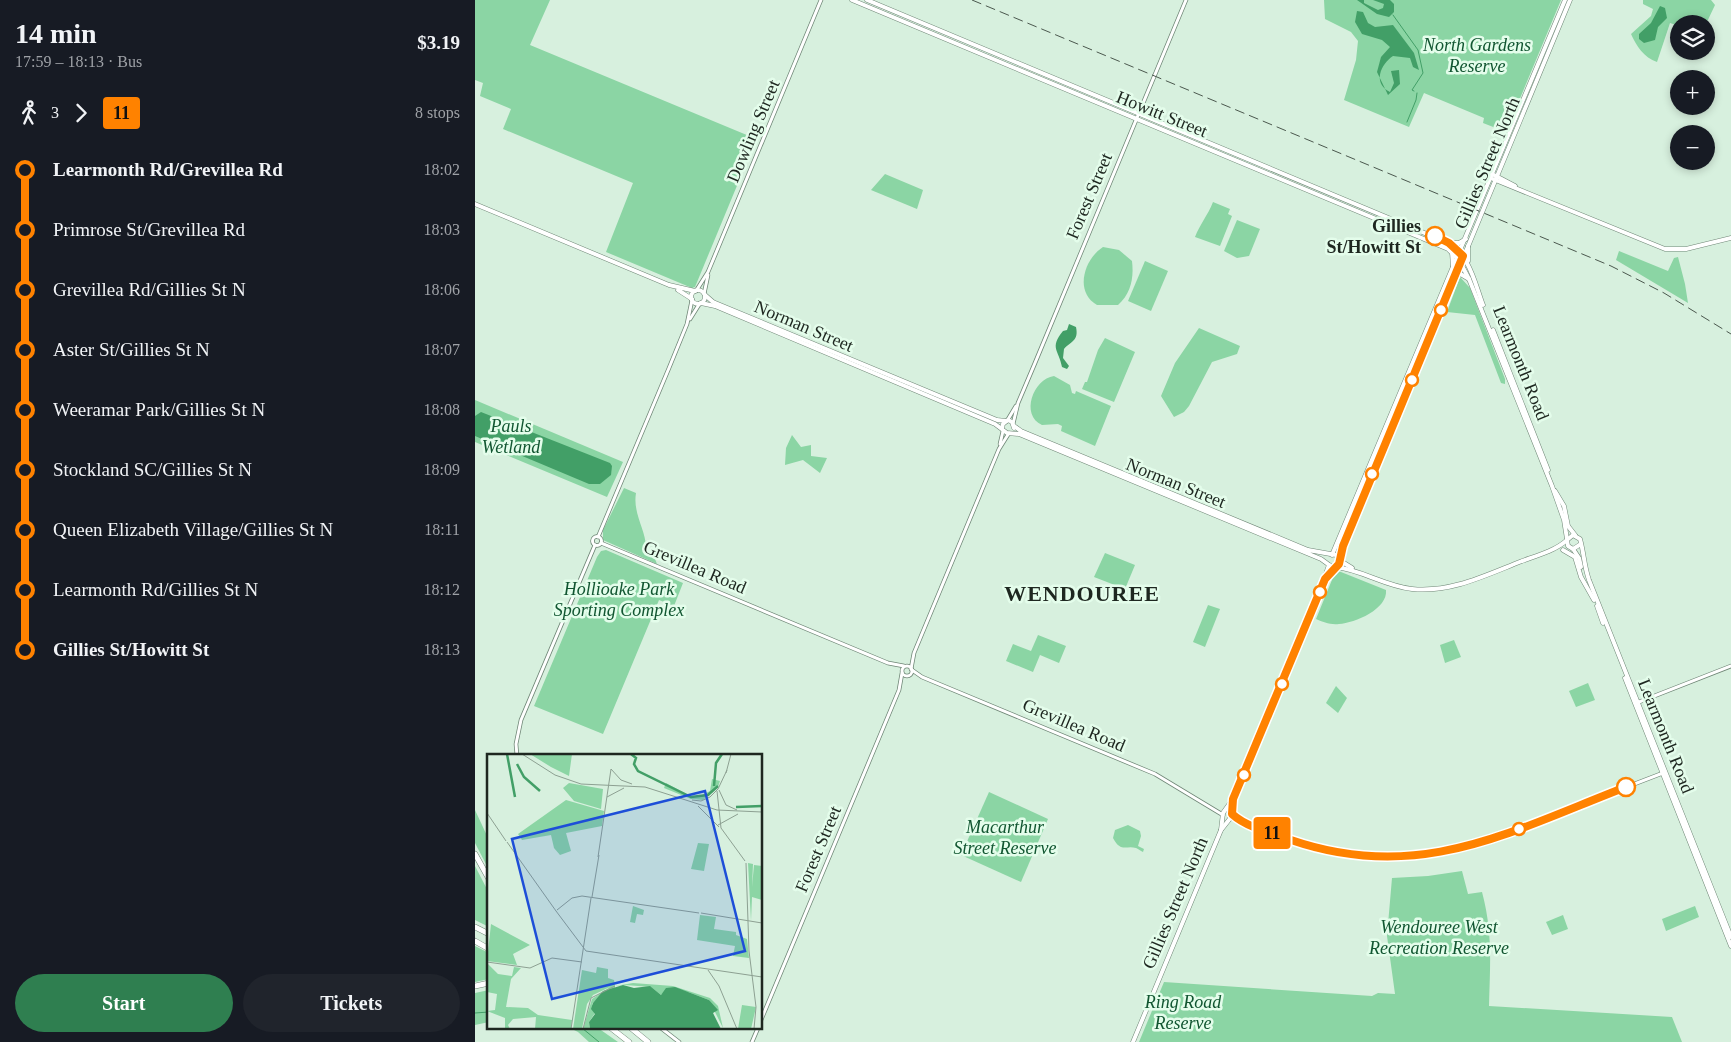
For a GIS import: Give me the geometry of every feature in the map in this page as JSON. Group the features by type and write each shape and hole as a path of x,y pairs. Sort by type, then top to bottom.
{"highway":[{"path":"475,854 487,875"},
{"path":"475,927 487,933"},
{"path":"475,941 487,947"},
{"path":"613,1030 629,1042"},
{"path":"633,1030 648,1042"}],"main road":[{"name":"Howitt Street","path":"852,0 1189,140 1374,213"},
{"name":"Howitt Street","path":"867,0 1449,243 1462,254"},
{"name":"Gillies Street North","path":"1462,254 1491,176 1565,0"},
{"name":"Gillies Street North","path":"1133,1042 1221,830 1224,813 1233,799 1325,579 1328,558 1332,555 1359,500 1570,0"},
{"path":"1189,140 1191,134"},
{"path":"1491,176 1532,195 1665,249 1686,250 1731,238"},
{"name":"Norman Street","path":"475,204 669,285 701,303 715,306 1010,433 1242,523 1335,567"},
{"name":"Howitt Street","path":"1412,229 1452,252 1459,260"},
{"path":"1449,243 1459,243 1466,239"},
{"path":"1468,245 1468,264"},
{"path":"1452,252 1455,270 1469,279"},
{"name":"Learmonth Road","path":"1462,254 1468,264 1496,341"},
{"name":"Learmonth Road","path":"1459,260 1496,341 1556,491 1564,506 1569,526 1575,535"},
{"name":"Norman Street","path":"669,285 701,291 713,302 886,376 997,420 1006,421 1021,431 1308,550 1332,555 1339,559"},
{"path":"692,299 695,291"},
{"path":"701,303 704,295"},
{"name":"Learmonth Road","path":"1517,393 1552,486 1565,525 1567,540"},
{"path":"1003,429 1006,421"},
{"path":"1010,433 1014,425"},
{"name":"Gillies Street North","path":"1325,579 1339,559 1359,500"},
{"path":"1335,567 1357,571 1403,587 1435,589 1464,584 1543,553 1575,535 1580,538 1581,544 1572,549 1543,553"},
{"path":"1567,540 1568,546 1572,549"},
{"name":"Learmonth Road","path":"1581,544 1589,580 1637,703"},
{"name":"Learmonth Road","path":"1572,549 1580,561 1584,581"},
{"name":"Learmonth Road","path":"1563,550 1575,557 1593,598 1665,772 1731,946"},
{"path":"1339,559 1357,571"},
{"name":"Gillies Street North","path":"1221,830 1232,813 1233,799"},
{"path":"1224,813 1232,813"},
{"path":"1224,813 1229,819"},
{"name":"Learmonth Road","path":"1726,930 1731,937"}],"street":[{"name":"Dowling Street","path":"695,291 708,272 821,0"},
{"name":"Forest Street","path":"1006,421 1018,403 1186,0"},
{"name":"Dowling Street","path":"704,295 708,272"},
{"path":"517,754 516,744 521,720 595,546 593,541 599,538 687,324 692,299"},
{"path":"687,324 701,303"},
{"name":"Forest Street","path":"1014,425 1018,403"},
{"path":"999,450 1003,429"},
{"path":"899,689 902,672 914,653 999,450 1010,433"},
{"path":"595,546 601,543 599,538"},
{"name":"Grevillea Road","path":"601,543 889,663 905,666 922,677"},
{"path":"899,689 912,669 914,653"},
{"name":"Grevillea Road","path":"889,663 909,675 922,677 1155,774 1224,813"},
{"path":"1637,703 1731,666"},
{"name":"Forest Street","path":"763,1015 899,689"},
{"path":"1232,813 1246,822 1289,839 1336,854 1377,856 1423,855 1481,843 1665,772"},
{"path":"1229,819 1246,822"},
{"path":"664,1030 679,1042"},
{"path":"752,1042 757,1030"}],"green space":[{"path":"475,0 550,0 530,45 754,138 739,174 741,176 695,287 692,288 606,252 633,183 503,129 511,109 480,96 483,83 475,80"},
{"name":"North Gardens Reserve","path":"1324,0 1561,0 1506,132 1483,123 1484,118 1424,93 1409,127 1344,100 1356,60 1358,41 1351,32 1325,19"},
{"path":"1643,0 1711,0 1715,5 1710,15 1670,15 1670,23 1657,62 1644,54 1631,34 1651,16 1653,9 1643,4"},
{"path":"885,174 923,190 917,209 871,190"},
{"path":"1213,202 1230,209 1228,214 1232,216 1220,246 1195,237"},
{"path":"1237,220 1260,229 1249,256 1237,258 1224,251"},
{"path":"1103,247 1119,250 1132,261 1131,285 1118,305 1097,305 1086,292 1084,276 1087,267 1096,252"},
{"path":"1619,251 1668,271 1674,258 1678,257 1688,303 1616,260"},
{"path":"1145,261 1168,271 1151,311 1128,301"},
{"path":"1460,277 1470,288 1505,379 1505,384 1501,383 1475,315 1447,312"},
{"path":"1199,328 1240,346 1237,354 1212,362 1189,406 1184,412 1174,417 1161,396 1175,363"},
{"path":"1105,338 1135,352 1114,402 1082,389 1085,382 1087,382 1098,350"},
{"path":"1054,376 1070,385 1072,393 1075,394 1076,391 1111,406 1095,446 1061,431 1062,426 1058,424 1042,425 1035,420 1031,406 1035,390 1040,384"},
{"name":"Pauls Wetland","path":"475,400 623,462 607,497 475,442"},
{"path":"792,435 801,447 811,445 811,456 827,458 820,473 803,460 785,465 786,448"},
{"path":"624,488 636,493 636,510 645,540 645,554 650,557 653,554 657,564 603,540 603,530"},
{"name":"Hollioake Park Sporting Complex","path":"606,550 683,583 674,606 659,600 603,734 534,706 597,557 601,551"},
{"path":"1105,553 1135,565 1125,589 1094,577"},
{"path":"1336,570 1386,590 1382,603 1369,614 1346,623 1333,624 1316,619"},
{"path":"1208,605 1220,609 1205,647 1193,642"},
{"path":"1038,635 1066,646 1059,663 1040,655 1033,672 1006,661 1013,644 1031,651"},
{"path":"1454,640 1461,657 1445,663 1440,645"},
{"path":"1588,683 1595,700 1576,707 1569,691"},
{"path":"1336,686 1347,698 1338,713 1326,703"},
{"name":"Macarthur Street Reserve","path":"989,792 1048,819 1021,882 961,855"},
{"path":"475,810 487,836 487,866 475,843"},
{"path":"1128,825 1140,831 1141,836 1138,846 1144,849 1143,852 1132,847 1121,847 1113,838 1115,830"},
{"path":"475,866 487,889 487,926 475,920"},
{"name":"Ring Road Reserve","path":"1462,871 1468,894 1482,892 1488,921 1490,949 1489,1006 1672,1017 1682,1042 1139,1042 1164,982 1372,996 1378,993 1395,994 1387,936 1392,878 1428,876"},
{"path":"1695,906 1699,917 1666,931 1662,919"},
{"path":"1563,915 1568,929 1552,935 1546,922"},
{"path":"475,946 487,952 487,979 475,982"},
{"path":"487,990 487,1022 475,1025 475,993"},
{"path":"574,1030 601,1030 618,1042 589,1042"}],"shaded area":[{"path":"1357,0 1364,0 1364,3 1378,10 1383,8 1384,4 1373,0 1390,0 1394,4 1394,12 1389,17 1377,14"},
{"path":"1660,6 1665,8 1667,18 1658,27 1655,40 1644,43 1639,39 1639,34 1651,23"},
{"path":"1357,11 1363,12 1368,23 1375,27 1393,25 1414,53 1419,70 1413,67 1410,58 1393,56 1382,69 1380,78 1377,72 1381,57 1390,47 1382,40 1362,34 1355,22"},
{"path":"1399,70 1400,84 1388,95 1385,88 1390,92 1394,83 1391,71"},
{"path":"1069,324 1076,327 1077,332 1074,340 1064,349 1063,358 1069,366 1067,369 1062,367 1056,345 1059,337 1063,331 1067,330"},
{"name":"Pauls Wetland","path":"481,412 610,463 612,466 611,475 600,484 589,484 475,436 475,416"}],"waterway":[{"path":"1393,15 1418,50 1423,73 1412,90 1414,91"},
{"path":"1407,122 1417,93"},
{"path":"475,1013 487,1012"},
{"path":"584,1030 599,1042"}],"railway":[{"path":"972,0 1611,266 1664,293 1731,334"}],"bus line":[{"name":"11","path":"1435,236 1449,243 1463,256 1343,546 1339,564 1325,579 1233,799 1232,814 1282,837 1320,850 1336,854 1396,857 1451,851 1481,843 1626,787"}],"place":[{"name":"Gillies St/Howitt St","path":"1435,236"}],"district":[{"name":"WENDOUREE","path":"1082,593"}],"park label":[{"name":"Wendouree West Recreation Reserve","path":"1439,938"}]}
